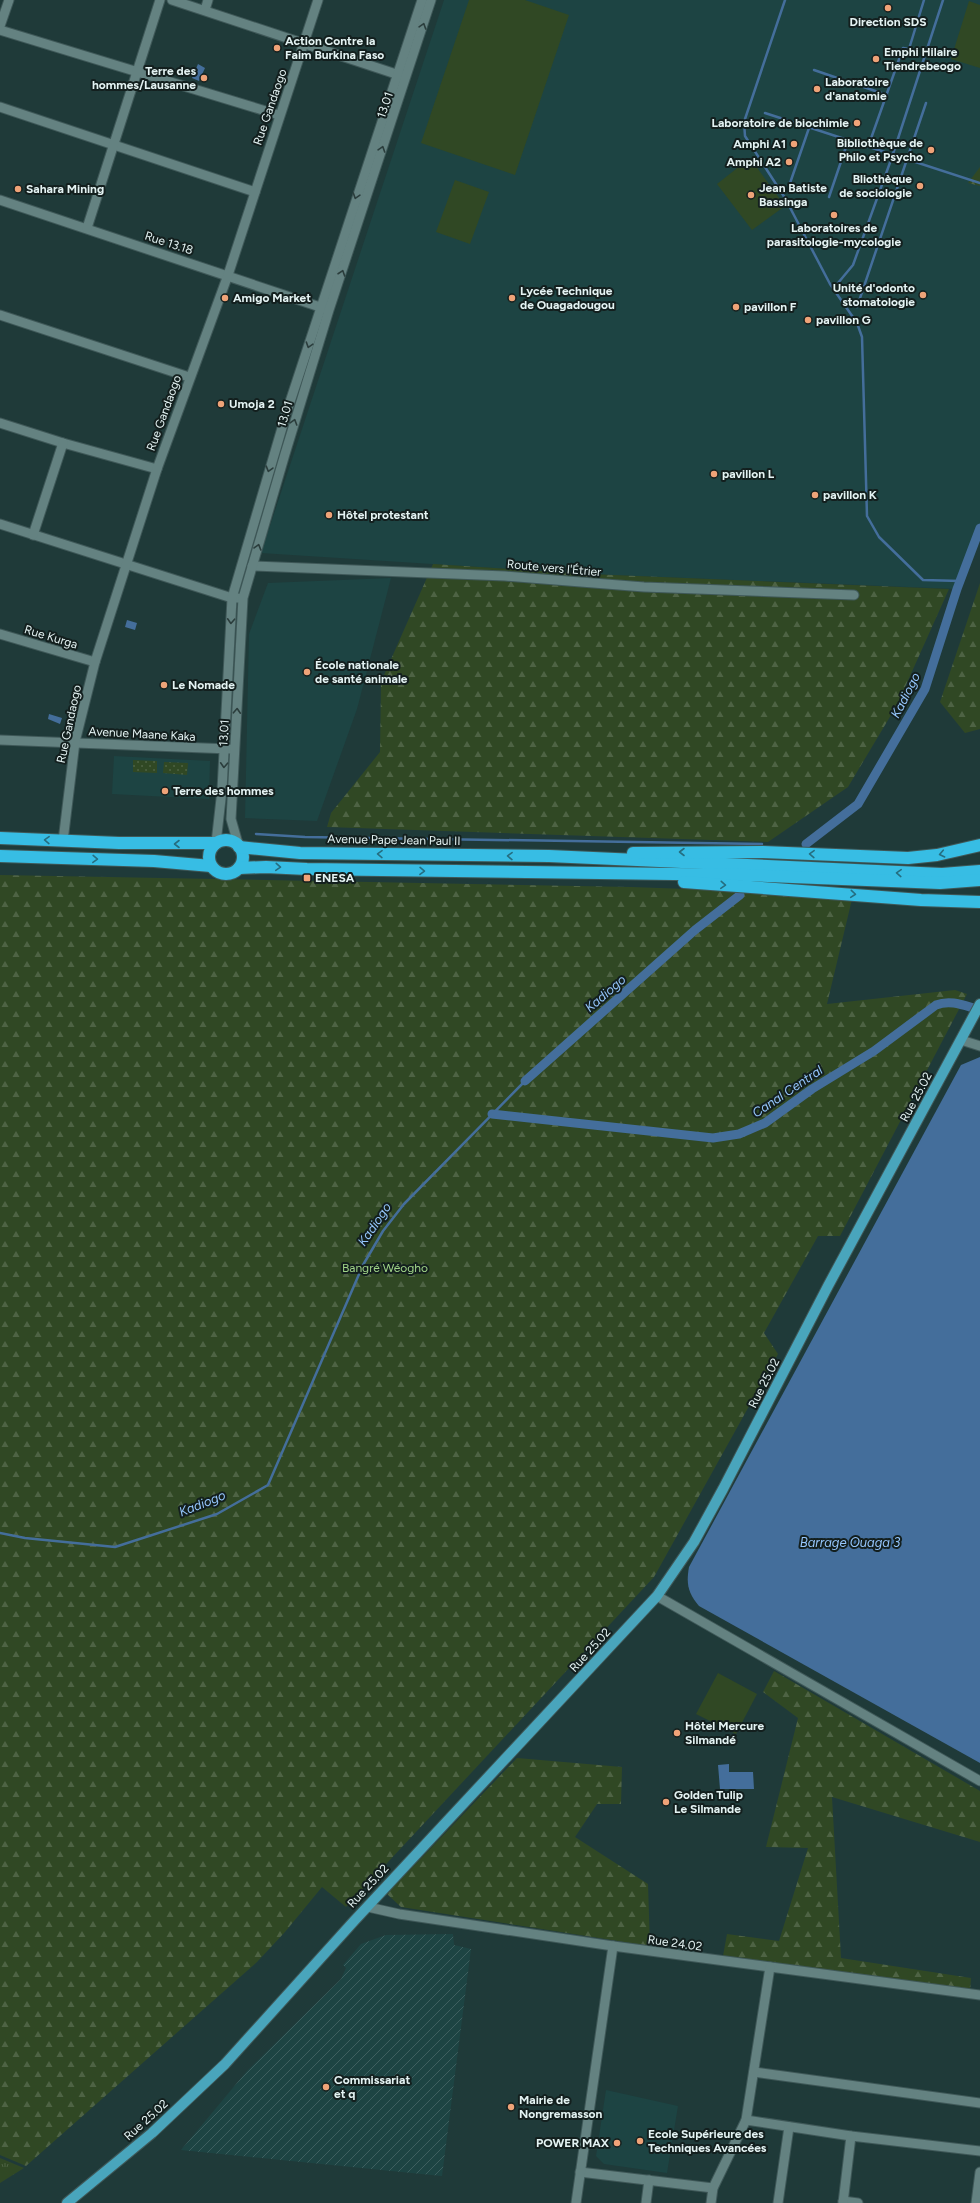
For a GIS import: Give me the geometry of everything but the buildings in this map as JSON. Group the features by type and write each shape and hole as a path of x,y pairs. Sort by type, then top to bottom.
{"highway":[{"name":"Avenue Pape Jean Paul II","path":"0,838 119,843 216,843 220,841 231,841 240,847 300,853 549,856"},
{"path":"211,866 209,854 216,843"},
{"path":"549,856 644,852 763,852 908,858 937,856 980,845"},
{"path":"239,868 243,858 240,847"},
{"path":"0,856 154,861 211,866 219,873 225,874 230,874 239,868 266,867 307,869 739,875 940,883 980,880"},
{"path":"549,856 942,874 980,871"},
{"path":"544,873 980,902"},
{"path":"951,901 980,907"}],"main road":[{"name":"Rue 25.02","path":"69,2203 152,2133 225,2064 368,1907 657,1596 694,1542 723,1489 828,1286 980,1004"}],"street":[{"path":"0,26 9,0"},
{"path":"87,228 160,0"},
{"path":"172,0 407,78"},
{"path":"205,10 208,0"},
{"name":"Rue Gandaogo","path":"63,841 75,742 95,662 128,565 157,469 228,275 279,115 318,0"},
{"name":"13.01","path":"240,847 231,819 243,598 325,309 422,0"},
{"name":"13.01","path":"216,843 220,817 225,749 232,598 286,411 325,309 407,78 431,0"},
{"path":"0,30 279,115"},
{"path":"0,107 255,192"},
{"name":"Rue 13.18","path":"0,200 228,275 325,309"},
{"path":"0,315 190,378"},
{"path":"0,423 63,443 157,469"},
{"path":"33,535 63,443"},
{"path":"0,524 232,598 243,598"},
{"name":"Route vers l'Étrier","path":"252,566 505,576 644,587 854,595"},
{"name":"Rue Kurga","path":"0,634 95,662"},
{"name":"Avenue Maane Kaka","path":"0,740 75,742 127,747 235,749"},
{"path":"961,1040 980,1046"},
{"path":"657,1596 980,1781"},
{"name":"Rue 24.02","path":"368,1907 399,1914 613,1946 980,1995"},
{"path":"576,2203 613,1946"},
{"path":"711,2203 713,2188 746,2120 770,1967"},
{"path":"754,2072 980,2102"},
{"path":"746,2120 850,2136 980,2152"},
{"path":"778,2203 789,2127"},
{"path":"850,2136 843,2202 858,2203"},
{"path":"580,2172 713,2188"},
{"path":"976,2203 980,2172"},
{"path":"646,2203 649,2180"}],"shaded area":[{"path":"444,0 980,0 980,528 957,589 589,574 261,553"},
{"name":"École nationale de santé animale","path":"391,578 357,709 317,821 245,818 249,634 268,583"},
{"path":"114,756 210,761 209,799 112,794"},
{"path":"453,1934 454,1945 471,1949 442,2176 181,2150 247,2071 341,1979 346,1968 343,1965 361,1944 386,1935"},
{"path":"606,2090 678,2106 667,2173 604,2164 596,2156"}],"green space":[{"path":"469,0 525,0 569,15 515,175 421,143"},
{"path":"969,1 980,5 980,68 951,59"},
{"name":"Jean Batiste Bassinga","path":"750,158 785,206 752,230 717,184"},
{"path":"980,167 980,186 968,183"},
{"path":"455,180 489,192 470,244 436,232"},
{"path":"433,564 589,574 949,589 897,705 848,787 768,842 327,827 331,813 380,752 381,682"},
{"path":"980,583 980,729 965,733 940,702"},
{"path":"133,760 157,761 157,773 133,772"},
{"path":"164,762 188,763 187,775 163,773"},
{"name":"Bangré Wéogho","path":"0,875 631,887 853,895 827,1004 955,990 967,994 840,1236 818,1236 764,1333 778,1354 654,1577 346,1907 322,1887 285,1932 257,1962 26,2166 0,2155"},
{"path":"774,1671 980,1791 980,1842 832,1797 841,1958 971,1978 970,1993 723,1956 727,1934 779,1941 808,1848 766,1847 798,1718 763,1692"},
{"path":"718,1673 757,1694 736,1734 696,1714"},
{"path":"517,1758 622,1767 621,1804 597,1804 575,1837 648,1884 650,1946 401,1907 387,1894"},
{"path":"0,2158 24,2168 0,2183"}],"water":[{"path":"198,64 205,68 199,81 192,78"},
{"path":"127,620 137,623 135,630 125,627"},
{"path":"49,714 62,718 60,724 48,719"},
{"name":"Barrage Ouaga 3","path":"980,1057 980,1763 699,1606 690,1592 688,1578 689,1567 961,1065"},
{"path":"729,1764 729,1772 753,1772 754,1789 720,1789 718,1765"}],"waterway":[{"path":"785,0 744,122 745,136 785,198 830,284 857,323 862,337 867,516 879,537 923,580 961,581"},
{"path":"868,147 903,48 909,49 924,0"},
{"path":"833,289 853,265 892,157 943,0"},
{"path":"814,70 887,95"},
{"path":"857,307 926,103"},
{"path":"765,113 980,183"},
{"path":"789,186 809,128"},
{"path":"829,197 848,141"},
{"name":"Kadiogo","path":"806,844 858,804 925,689 957,589 980,528"},
{"path":"256,834 305,837 762,844"},
{"name":"Kadiogo","path":"525,1081 695,930 740,895"},
{"name":"Canal Central","path":"492,1114 713,1138 739,1134 765,1123 812,1089 874,1051 936,1005 942,1003 953,1003 980,1010"},
{"name":"Kadiogo","path":"0,1533 25,1538 115,1547 217,1514 268,1485 363,1265 383,1231 404,1204 525,1081"}],"place":[{"name":"Direction SDS","path":"888,8"},
{"name":"Action Contre la Faim Burkina Faso","path":"277,48"},
{"name":"Emphi Hilaire Tiendrebeogo","path":"876,59"},
{"name":"Terre des hommes/Lausanne","path":"204,78"},
{"name":"Laboratoire d'anatomie","path":"817,89"},
{"name":"Laboratoire de biochimie","path":"857,123"},
{"name":"Amphi A1","path":"794,144"},
{"name":"Bibliothèque de Philo et Psycho","path":"931,150"},
{"name":"Amphi A2","path":"789,162"},
{"name":"Bliothèque de sociologie","path":"920,186"},
{"name":"Sahara Mining","path":"18,189"},
{"name":"Jean Batiste Bassinga","path":"751,195"},
{"name":"Laboratoires de parasitologie-mycologie","path":"834,215"},
{"name":"Unité d'odonto stomatologie","path":"923,295"},
{"name":"Amigo Market","path":"225,298"},
{"name":"Lycée Technique de Ouagadougou","path":"512,298"},
{"name":"pavillon F","path":"736,307"},
{"name":"pavillon G","path":"808,320"},
{"name":"Umoja 2","path":"221,404"},
{"name":"pavillon L","path":"714,474"},
{"name":"pavillon K","path":"815,495"},
{"name":"Hôtel protestant","path":"329,515"},
{"name":"École nationale de santé animale","path":"307,672"},
{"name":"Le Nomade","path":"164,685"},
{"name":"Terre des hommes","path":"165,791"},
{"name":"ENESA","path":"307,878"},
{"name":"Hôtel Mercure Silmandé","path":"677,1733"},
{"name":"Golden Tulip Le Silmande","path":"666,1802"},
{"name":"Commissariat et q","path":"326,2087"},
{"name":"Mairie de Nongremasson","path":"511,2107"},
{"name":"Ecole Supérieure des Techniques Avancées","path":"640,2141"},
{"name":"POWER MAX","path":"617,2143"}]}
